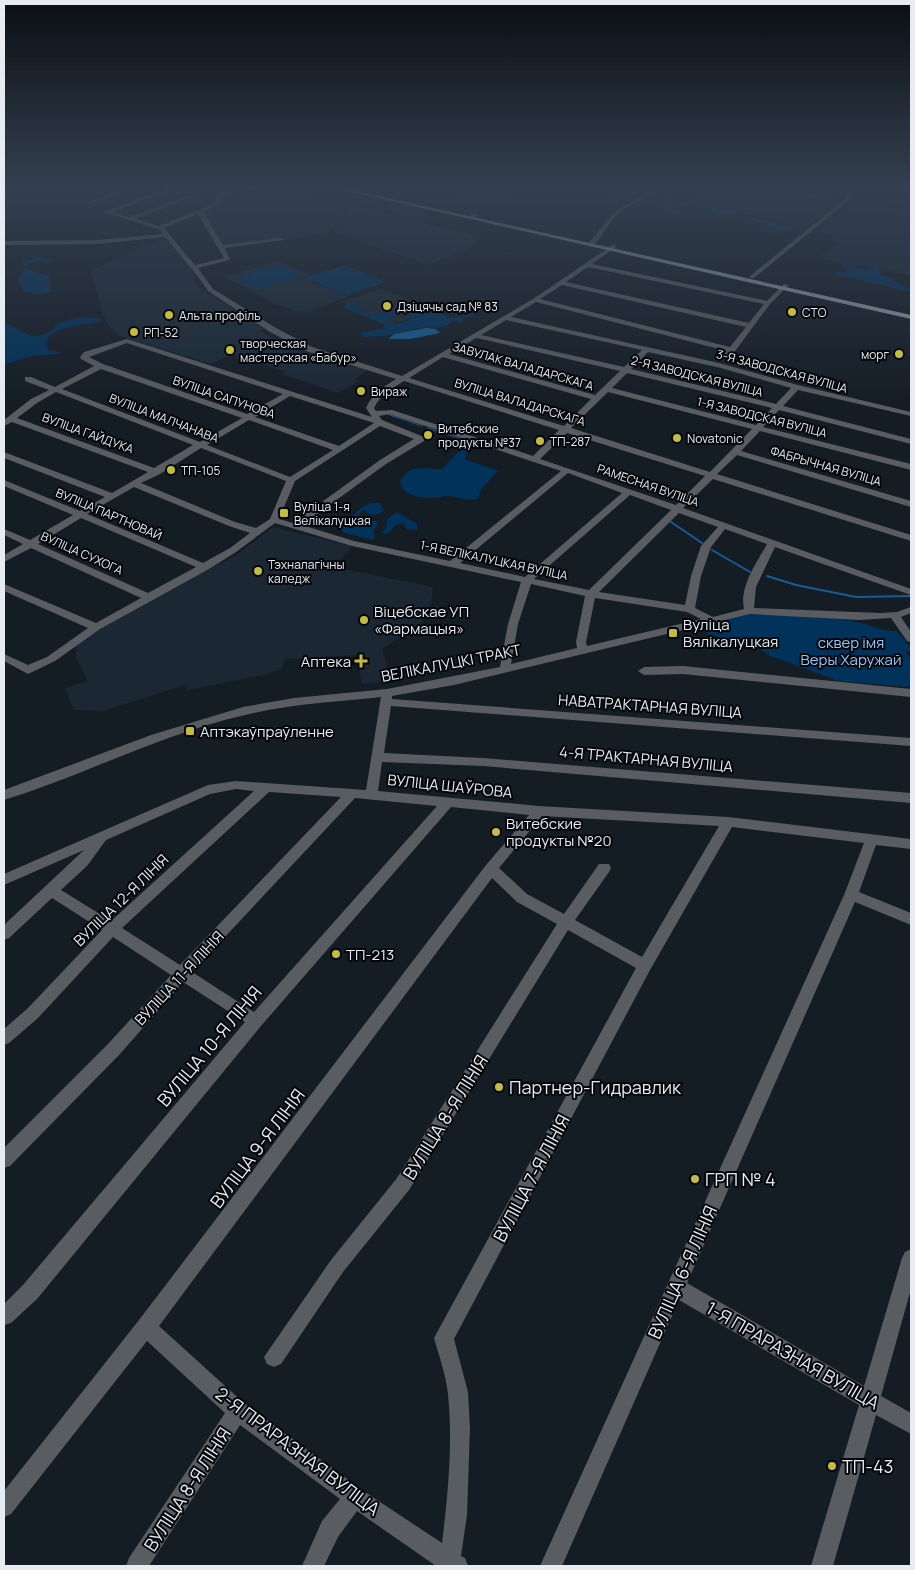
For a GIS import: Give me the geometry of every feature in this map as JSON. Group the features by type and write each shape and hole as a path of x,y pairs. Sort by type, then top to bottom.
{"main road":[{"path":"667,260 899,312 911,317"},
{"path":"719,272 785,287"},
{"path":"899,312 911,312"}],"street":[{"name":"ВУЛІЦА ВАЛАДАРСКАГА","path":"188,260 210,290 296,344 908,537"},
{"path":"194,267 223,260"},
{"path":"4,657 28,670 51,659 96,627 205,567 258,532 274,520 291,480 375,427 376,418 370,408 374,399 402,378 535,300 595,260"},
{"path":"752,278 773,260"},
{"path":"588,265 768,303"},
{"path":"562,283 750,326"},
{"path":"719,366 768,303 785,287"},
{"path":"535,300 731,350"},
{"name":"3-Я ЗАВОДСКАЯ ВУЛІЦА","path":"505,318 719,366 796,387 911,414"},
{"name":"2-Я ЗАВОДСКАЯ ВУЛІЦА","path":"476,336 628,370 911,442"},
{"path":"100,366 86,360 85,356 127,341 290,393 376,418 421,439 383,462 293,527"},
{"path":"535,459 596,398 628,370 646,350"},
{"name":"ЗАВУЛАК ВАЛАДАРСКАГА","path":"443,355 596,398"},
{"path":"7,419 100,366"},
{"name":"ВУЛІЦА САПУНОВА","path":"100,366 340,449"},
{"name":"ВУЛІЦА МАЛЧАНАВА","path":"28,379 291,480"},
{"path":"584,651 581,642 591,594 735,452 796,387"},
{"name":"1-Я ЗАВОДСКАЯ ВУЛІЦА","path":"607,389 911,467"},
{"path":"4,559 202,446 246,417 290,393"},
{"name":"РАМЕСНАЯ ВУЛІЦА","path":"376,418 389,412 535,459 911,592"},
{"name":"ВУЛІЦА ГАЙДУКА","path":"7,419 157,472"},
{"name":"ФАБРЫЧНАЯ ВУЛІЦА","path":"735,452 911,504"},
{"path":"4,455 112,496"},
{"path":"454,563 567,470"},
{"name":"ВУЛІЦА ПАРТНОВАЙ","path":"4,483 205,567"},
{"path":"135,484 232,524 258,532"},
{"path":"505,669 512,624 527,580 627,493"},
{"name":"1-Я ВЕЛІКАЛУЦКАЯ ВУЛІЦА","path":"274,520 352,543 454,563 591,594 690,609 709,619"},
{"path":"690,609 696,576 706,546 724,525"},
{"path":"908,537 911,526"},
{"name":"ВУЛІЦА СУХОГА","path":"4,532 150,598"},
{"path":"750,611 746,604 748,594 772,543"},
{"path":"4,587 96,627"},
{"name":"ВЕЛІКАЛУЦКІ ТРАКТ","path":"4,795 146,741 224,716 284,703 387,697 584,651 709,619 750,611 769,609 872,617 895,616 911,610"},
{"path":"895,616 911,639"},
{"path":"644,671 683,670 911,693"},
{"path":"371,795 387,697"},
{"name":"НАВАТРАКТАРНАЯ ВУЛІЦА","path":"387,697 911,742"},
{"name":"4-Я ТРАКТАРНАЯ ВУЛІЦА","path":"377,757 483,762 911,798"},
{"name":"ВУЛІЦА ШАЎРОВА","path":"4,880 208,790 236,785 371,795 539,811 728,822 871,841 911,844"},
{"name":"ВУЛІЦА 12-Я ЛІНІЯ","path":"4,1038 33,1013 112,929 265,788"},
{"name":"ВУЛІЦА 11-Я ЛІНІЯ","path":"4,1160 114,1049 181,974 352,794"},
{"name":"ВУЛІЦА 10-Я ЛІНІЯ","path":"4,1316 30,1292 256,1020 446,803"},
{"name":"ВУЛІЦА 9-Я ЛІНІЯ","path":"4,1507 146,1327 491,870 539,811"},
{"name":"ВУЛІЦА 7-Я ЛІНІЯ","path":"451,1564 456,1515 460,1428 458,1392 444,1338 645,966 728,822"},
{"path":"4,934 82,862 103,837"},
{"name":"ВУЛІЦА 6-Я ЛІНІЯ","path":"551,1566 851,895 871,841"},
{"name":"ВУЛІЦА 8-Я ЛІНІЯ","path":"274,1357 337,1266 403,1184 566,922 604,868"},
{"path":"491,870 522,898 645,966"},
{"path":"52,891 256,1020"},
{"path":"851,895 911,919"},
{"path":"822,1566 911,1258"},
{"name":"1-Я ПРАРАЗНАЯ ВУЛІЦА","path":"675,1287 911,1424"},
{"name":"2-Я ПРАРАЗНАЯ ВУЛІЦА","path":"146,1327 238,1411 451,1564"},
{"name":"ВУЛІЦА 8-Я ЛІНІЯ","path":"137,1566 238,1411"},
{"path":"313,1566 330,1529 355,1496"}],"shaded area":[{"path":"113,260 183,260 191,269 197,286 264,329 260,331 283,345 368,370 355,379 359,381 338,393 282,374 286,372 232,354 211,364 119,336 109,326 103,314 91,270"},
{"path":"415,260 439,260 428,265"},
{"path":"828,260 911,260 911,276 863,265 849,265"},
{"path":"277,261 310,274 303,277 347,297 303,313 275,304 225,277"},
{"name":"Дзіцячы сад № 83","path":"382,289 433,310 392,325 341,302"},
{"path":"426,328 436,329 440,333 410,339 389,339 394,334"},
{"path":"273,527 352,546 335,567 433,587 430,610 421,623 382,649 391,681 362,684 357,655 285,659 282,669 267,674 188,690 185,685 103,711 74,710 65,688 88,681 76,657 76,645 118,616 235,556"}],"green space":[{"path":"30,260 56,261 33,262 25,266 30,270 48,276 52,291 37,295 23,290 22,286 18,283 24,270 23,262"},
{"path":"839,262 849,263 865,271 871,266 878,266 881,275 911,289 911,292 834,274 834,271 849,273"},
{"path":"280,264 303,274 259,289 236,279"},
{"path":"346,265 385,282 347,296 305,277"},
{"path":"354,304 360,306 360,311 370,314 397,312 399,315 385,321 395,325 408,320 411,314 426,311 451,317 469,314 476,315 462,318 463,322 453,321 448,325 437,328 423,327 385,336 364,337 360,333 382,329 385,325 345,308 344,305"},
{"path":"82,317 100,318 101,321 66,328 50,335 47,341 48,350 60,352 59,354 36,355 4,364 4,322 31,336 38,336 49,332 61,322"},
{"path":"468,450 465,459 498,471 482,488 477,499 469,500 446,495 437,498 424,498 412,495 402,488 400,482 409,471 419,468 442,469 458,452"},
{"path":"379,503 384,510 379,514 370,515 365,510 359,513 363,519 376,521 378,525 373,530 375,538 372,540 342,532 342,525 363,506"},
{"path":"397,512 417,524 417,530 407,529 402,523 394,526 389,533 381,533 386,528 387,519"},
{"name":"сквер імя Веры Харужай","path":"751,614 840,619 897,631 911,648 911,651 906,652 911,660 911,687 838,681 770,656 760,649 708,634 701,628 730,618"}],"waterway":[{"path":"387,414 422,426"},
{"path":"427,428 474,443"},
{"path":"671,522 702,543"},
{"path":"712,550 750,572"},
{"path":"767,576 796,585 856,597 911,596"}],"place":[{"name":"Дзіцячы сад № 83","path":"387,306"},
{"name":"СТО","path":"792,312"},
{"name":"Альта профіль","path":"169,315"},
{"name":"РП-52","path":"134,332"},
{"name":"творческая мастерская «Бабур»","path":"230,350"},
{"name":"морг","path":"899,354"},
{"name":"Вираж","path":"361,391"},
{"name":"Витебские продукты №37","path":"428,435"},
{"name":"Novatonic","path":"677,438"},
{"name":"ТП-287","path":"540,441"},
{"name":"ТП-105","path":"171,470"},
{"name":"Вуліца 1-я Велікалуцкая","path":"284,513"},
{"name":"Тэхналагічны каледж","path":"258,571"},
{"name":"Віцебскае УП «Фармацыя»","path":"364,620"},
{"name":"Вуліца Вялікалуцкая","path":"673,633"},
{"name":"Аптека","path":"361,661"},
{"name":"Аптэкаўпраўленне","path":"190,731"},
{"name":"Витебские продукты №20","path":"496,832"},
{"name":"ТП-213","path":"336,954"},
{"name":"Партнер-Гидравлик","path":"499,1087"},
{"name":"ГРП № 4","path":"695,1179"},
{"name":"ТП-43","path":"832,1466"}]}
